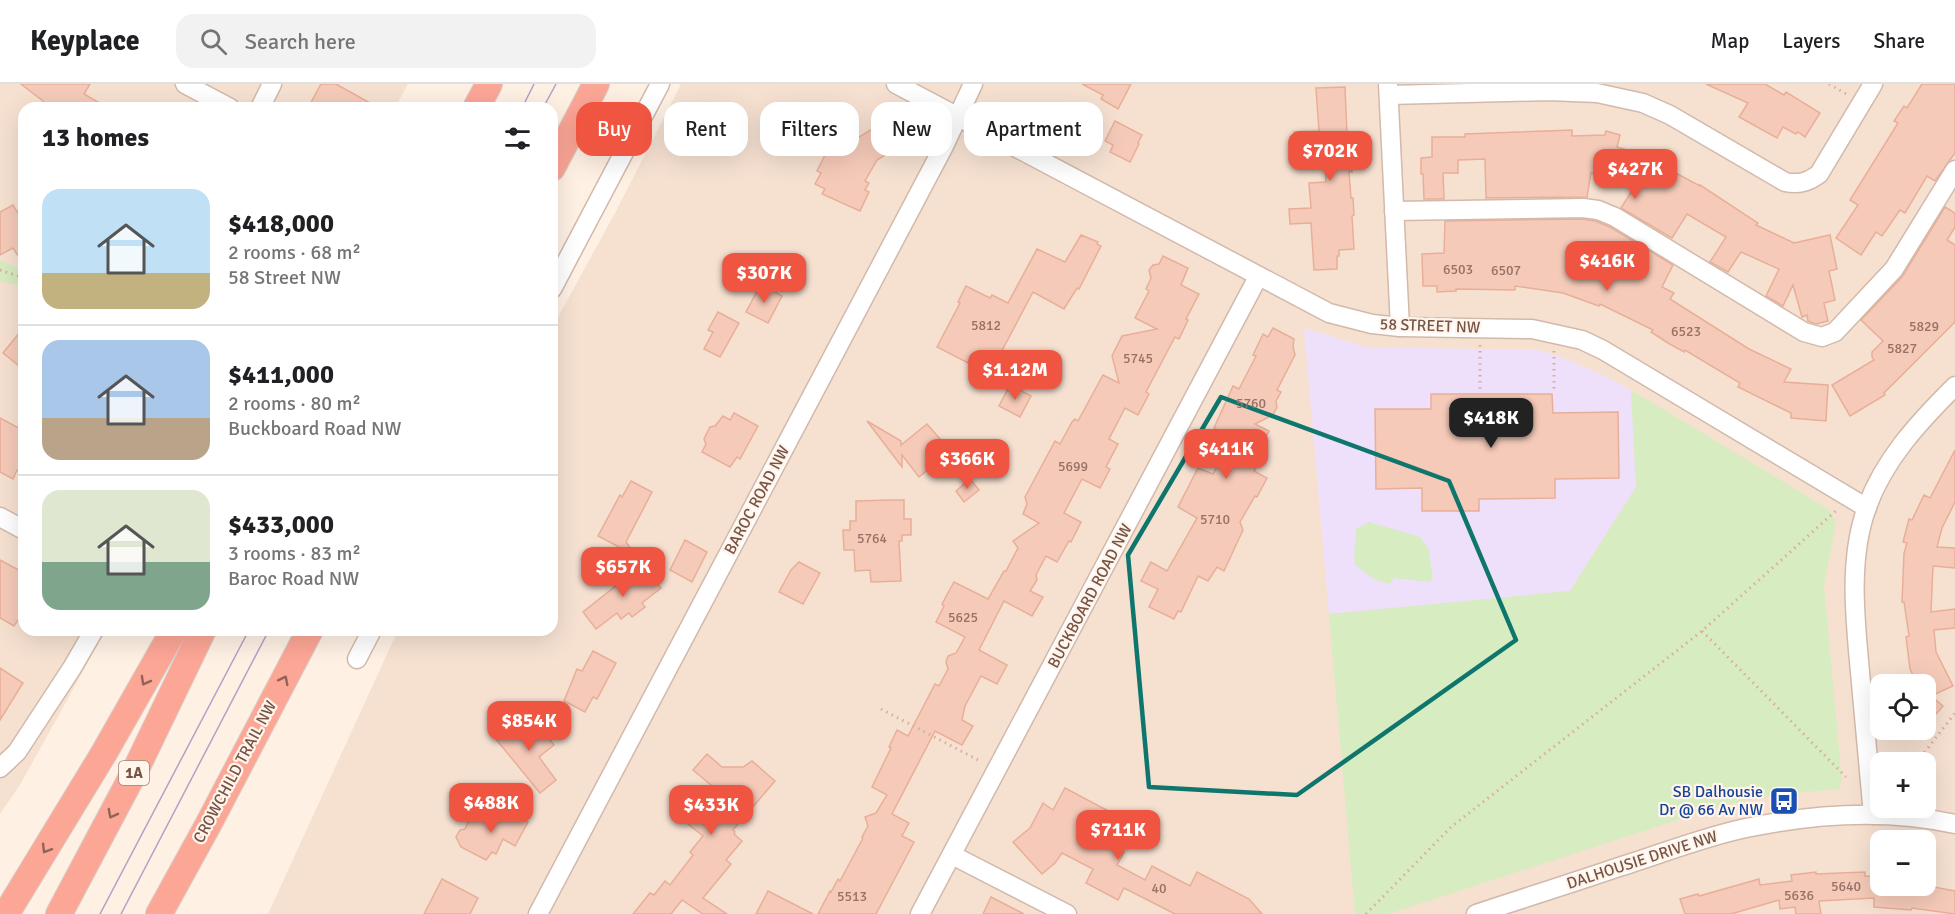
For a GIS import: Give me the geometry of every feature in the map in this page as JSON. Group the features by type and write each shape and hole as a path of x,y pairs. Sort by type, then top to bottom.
{"highway":[{"path":"479,102 489,84"},
{"path":"558,157 596,84"},
{"path":"6,914 104,753 171,636"},
{"name":"1A","path":"59,914 136,769 200,636"},
{"name":"CROWCHILD TRAIL NW","path":"159,914 307,636"},
{"path":"176,914 196,870 208,825"}],"street":[{"path":"185,84 219,102"},
{"path":"263,102 272,84"},
{"path":"558,278 660,84"},
{"name":"58 STREET NW","path":"896,84 1329,313 1372,324 1400,327 1532,329 1582,340 1603,350 1867,508"},
{"name":"BAROC ROAD NW","path":"538,914 933,167 973,84"},
{"path":"1400,327 1388,89 1597,93 1643,103 1670,115 1785,182 1793,184 1811,180 1819,174 1873,84"},
{"path":"1394,212 1583,208 1598,210 1615,217 1804,332 1822,337 1835,332 1894,269 1955,170"},
{"name":"BUCKBOARD ROAD NW","path":"920,914 1258,277"},
{"path":"1870,779 1856,611 1857,552 1867,508 1877,484 1919,423 1955,386"},
{"path":"0,517 18,527"},
{"path":"0,768 17,752 91,636"},
{"path":"357,659 369,636"},
{"name":"DALHOUSIE DRIVE NW","path":"1476,914 1745,829 1823,817 1870,815"},
{"name":"DALHOUSIE DRIVE NW","path":"1911,818 1955,824"},
{"path":"952,855 1066,914"}],"path":[{"path":"1830,84 1849,96"},
{"path":"0,270 18,276"},
{"path":"1480,340 1480,391"},
{"path":"1554,346 1554,389"},
{"path":"1366,914 1451,827 1702,631 1839,508"},
{"path":"1702,631 1846,777"},
{"path":"881,709 982,762"},
{"path":"1925,752 1955,713"}],"highlighted area":[{"path":"1221,397 1449,481 1516,640 1297,795 1149,787 1128,555"}],"shaded area":[{"path":"0,84 408,84 398,102 18,102 18,636 103,636 20,785 0,814"},
{"path":"681,84 1955,84 1955,914 268,914 395,636 558,636 558,317 644,156 652,156 652,141 664,117 664,156 748,156 748,102 672,102"},
{"path":"1304,328 1366,347 1537,350 1561,357 1631,390 1636,487 1570,591 1329,614"}],"green space":[{"path":"0,260 18,268 18,286 0,281"},
{"path":"1631,390 1830,510 1836,523 1824,585 1842,782 1839,789 1773,795 1724,805 1388,914 1355,914 1329,614 1570,591 1636,487"},
{"path":"1369,522 1420,537 1428,548 1433,577 1430,582 1394,578 1390,584 1376,580 1355,565 1356,529"}],"building":[{"path":"21,84 90,84 84,94 98,102 44,102"},
{"path":"321,84 336,84 368,102 311,102"},
{"path":"1082,84 1131,84 1118,109 1101,99 1103,95"},
{"path":"1706,84 1765,84 1784,95 1786,92 1820,113 1805,137 1783,127 1777,138 1739,117 1748,103"},
{"path":"1922,84 1955,84 1955,153 1935,181 1927,176 1905,213 1900,210 1882,236 1876,232 1861,255 1836,238 1858,205 1850,200 1898,123 1894,121 1904,106 1907,108"},
{"path":"1345,87 1347,134 1350,134 1352,172 1349,172 1351,198 1353,198 1354,249 1339,250 1337,269 1314,270 1311,223 1290,224 1289,209 1311,208 1309,183 1326,182 1324,144 1295,146 1294,132 1319,131 1316,88"},
{"path":"1115,121 1142,135 1130,162 1110,152 1113,145 1105,141"},
{"path":"871,130 871,156 884,156 877,160 865,181 869,183 865,190 869,192 860,211 822,194 825,189 815,184 821,173 817,171 824,156 859,156 859,137"},
{"path":"1572,130 1572,136 1605,135 1606,131 1620,135 1617,147 1640,154 1700,185 1758,223 1756,225 1794,243 1830,235 1837,269 1829,271 1835,300 1824,303 1828,321 1816,324 1808,321 1807,315 1802,317 1793,285 1783,306 1766,296 1779,269 1741,252 1728,272 1710,262 1726,237 1687,214 1672,238 1621,208 1635,186 1591,173 1587,197 1486,198 1485,159 1458,160 1458,173 1443,173 1444,199 1424,199 1421,158 1432,157 1432,137"},
{"path":"13,205 18,213 18,256 13,248 0,255 0,212"},
{"path":"1945,207 1955,213 1955,227 1947,240 1955,245 1955,322 1884,393 1885,395 1850,416 1832,385 1874,360 1872,352 1883,341 1861,320 1902,277"},
{"path":"1582,219 1610,227 1673,265 1662,287 1674,293 1670,299 1749,349 1791,369 1784,382 1828,385 1826,421 1791,418 1791,413 1738,387 1740,383 1685,350 1684,352 1668,343 1651,332 1653,330 1600,304 1599,306 1563,293 1515,286 1515,290 1456,289 1456,291 1437,292 1437,286 1423,286 1422,254 1444,253 1445,221"},
{"path":"1081,235 1098,242 1097,244 1101,246 1079,289 1077,288 1064,309 1033,292 997,360 982,352 974,366 937,347 960,303 958,302 966,286 990,298 992,295 1008,303 1037,249 1065,262"},
{"path":"1163,256 1188,268 1181,285 1199,294 1179,339 1175,337 1146,392 1149,394 1138,415 1125,408 1109,439 1118,444 1106,467 1110,469 1100,488 1082,479 1064,513 1081,522 1057,562 1046,556 1036,575 1037,580 1030,591 1043,597 1032,616 1004,601 979,650 1007,665 997,684 981,676 965,706 962,720 973,726 962,745 935,731 892,814 909,823 902,836 914,842 876,914 818,914 838,879 840,881 863,838 868,826 865,817 876,813 887,795 872,787 897,730 908,736 935,684 939,686 948,669 946,662 948,656 956,653 965,637 936,622 944,606 942,604 954,582 988,599 1018,548 1013,541 1039,523 1023,514 1027,504 1025,497 1055,441 1060,444 1072,422 1075,419 1078,421 1103,375 1119,383 1112,356 1122,336 1157,329 1135,318 1149,291 1146,289 1151,278 1149,270 1153,265 1159,264"},
{"path":"761,284 782,296 768,323 746,312"},
{"path":"718,312 739,323 720,357 704,349 713,332 708,330"},
{"path":"1273,328 1294,339 1295,355 1277,390 1281,392 1273,415 1255,424 1269,431 1262,444 1267,447 1254,471 1267,478 1240,522 1243,530 1224,571 1217,567 1208,581 1198,576 1181,612 1178,611 1174,619 1149,607 1158,589 1141,581 1151,562 1167,571 1197,518 1178,507 1198,468 1213,474 1229,443 1225,441 1228,435 1214,428 1233,386 1239,389 1256,356 1253,355 1263,334 1268,337"},
{"path":"18,334 18,365 3,353"},
{"path":"1010,385 1031,396 1020,417 999,406"},
{"path":"1431,394 1552,394 1553,413 1618,412 1619,478 1555,479 1555,498 1479,499 1479,511 1422,511 1422,488 1376,489 1375,409 1431,409"},
{"path":"734,413 758,426 740,459 737,457 730,467 702,452 706,444 704,439 710,427 715,426 723,416 730,420"},
{"path":"0,418 18,428 18,471 13,479 0,472"},
{"path":"867,421 901,441 901,445 927,424 954,455 938,468 935,464 919,477 902,455 902,467"},
{"path":"1955,450 1955,502 1942,528 1937,547 1955,548 1955,568 1933,566 1931,612 1955,609 1955,628 1934,630 1936,652 1953,686 1936,694 1936,674 1912,674 1910,669 1906,637 1909,636 1904,602 1902,602 1904,553 1907,543 1903,542 1909,519 1912,520 1924,495 1930,498"},
{"path":"970,479 979,490 964,502 956,491"},
{"path":"631,481 652,492 626,542 636,556 598,536 620,495 622,497"},
{"path":"904,500 904,519 911,519 911,535 902,535 902,541 899,541 901,581 871,582 870,570 855,571 854,550 844,550 843,530 850,530 850,521 856,521 856,501"},
{"path":"685,540 707,552 692,582 670,570"},
{"path":"0,560 18,570 18,620 14,626 0,618"},
{"path":"799,562 820,573 803,604 779,592 791,570"},
{"path":"641,566 661,588 642,603 645,607 632,617 629,613 621,619 617,613 596,629 583,612"},
{"path":"593,651 616,663 597,699 593,697 585,712 564,701 577,669 582,671"},
{"path":"0,668 23,683 0,720"},
{"path":"1936,700 1943,706 1936,714"},
{"path":"533,718 554,745 539,757 556,780 540,793 495,738 506,729 509,732 519,724 522,727"},
{"path":"707,754 722,767 743,767 752,761 775,781 733,830 742,841 726,860 731,864 703,898 727,914 703,914 682,900 671,914 633,914 650,893 654,895 665,881 670,885 693,855 690,852 703,836 684,821 712,786 693,770"},
{"path":"1065,788 1116,815 1107,832 1123,841 1118,849 1124,852 1117,865 1145,880 1152,866 1190,886 1197,872 1249,899 1262,914 1175,914 1124,888 1118,900 1086,883 1093,869 1062,853 1055,863 1042,874 1013,842 1030,828 1043,803 1053,810"},
{"path":"481,812 501,822 506,813 511,813 528,822 515,846 503,839 496,854 492,852 486,860 461,847 456,837 460,830 465,829 468,822 477,820"},
{"path":"1816,872 1816,874 1865,872 1865,876 1870,876 1870,896 1936,896 1936,887 1955,891 1955,914 1912,908 1911,910 1874,907 1874,898 1819,901 1821,914 1796,914 1795,907 1780,909 1779,900 1731,914 1685,914 1680,899 1759,879 1760,885 1792,881 1791,875"},
{"path":"442,879 478,898 470,914 424,914"},
{"path":"768,891 813,914 756,914"},
{"path":"991,897 1024,914 983,914"}],"tram line":[{"path":"525,102 534,84"},
{"path":"546,102 556,84"},
{"path":"100,914 246,636"},
{"path":"121,914 266,636"}],"place":[{"name":"SB Dalhousie Dr @ 66 Av NW","path":"1784,801"}]}
